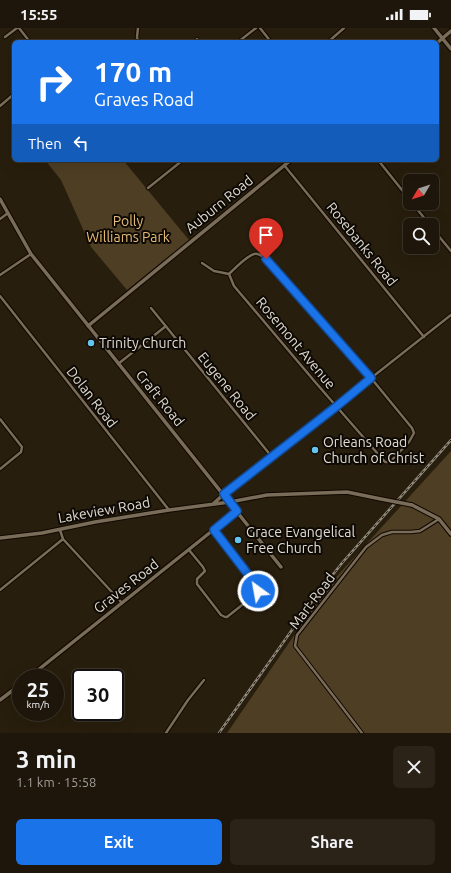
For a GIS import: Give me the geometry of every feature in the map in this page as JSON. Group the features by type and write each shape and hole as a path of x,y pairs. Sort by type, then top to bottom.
{"street":[{"path":"5,37 18,28 28,40"},
{"path":"138,28 138,40"},
{"path":"241,40 256,28"},
{"path":"260,28 269,40"},
{"path":"330,40 344,28"},
{"path":"434,28 451,49"},
{"path":"439,41 451,31"},
{"path":"0,106 12,96"},
{"path":"148,188 180,162"},
{"name":"Auburn Road","path":"88,326 288,162"},
{"path":"380,162 403,191"},
{"name":"Rosebanks Road","path":"284,165 424,336"},
{"name":"Craft Road","path":"0,198 31,254 282,567"},
{"path":"418,210 424,218"},
{"path":"0,219 8,213"},
{"path":"439,236 451,251"},
{"path":"0,275 31,254"},
{"path":"202,263 214,271 229,274 253,254 259,255 266,259 371,378"},
{"name":"Rosemont Avenue","path":"229,274 234,286 316,383 385,462 390,462 409,442 414,433 412,428 371,378"},
{"name":"Dolan Road","path":"0,296 169,510"},
{"name":"Eugene Road","path":"152,308 272,458"},
{"path":"212,504 451,315"},
{"path":"118,364 166,326"},
{"path":"0,419 22,447 21,452 0,469"},
{"name":"Lakeview Road","path":"0,538 267,495 347,492 412,505 439,520"},
{"name":"Graves Road","path":"39,669 237,511"},
{"path":"439,520 451,534"},
{"name":"Mart Road","path":"362,733 295,646 297,635 366,547 382,534 392,532 420,531 439,520"},
{"path":"60,529 63,539 123,603"},
{"path":"189,550 205,571 197,579 196,584 221,615 227,617 257,593 258,589 214,530"},
{"path":"0,590 63,539"},
{"path":"166,733 188,700 204,680"},
{"path":"0,700 12,691"}],"green space":[{"name":"Polly Williams Park","path":"47,162 125,162 189,240 127,290 91,247 61,180"},
{"path":"451,451 451,733 227,733 328,586"}],"railway":[{"path":"219,733 316,596 342,563 451,440"}],"place":[{"name":"Trinity Church","path":"91,343"},
{"name":"Orleans Road Church of Christ","path":"315,450"},
{"name":"Grace Evangelical Free Church","path":"238,540"}],"route":[{"path":"258,591 257,586 214,530 237,511 224,494 371,378 266,259"}]}
